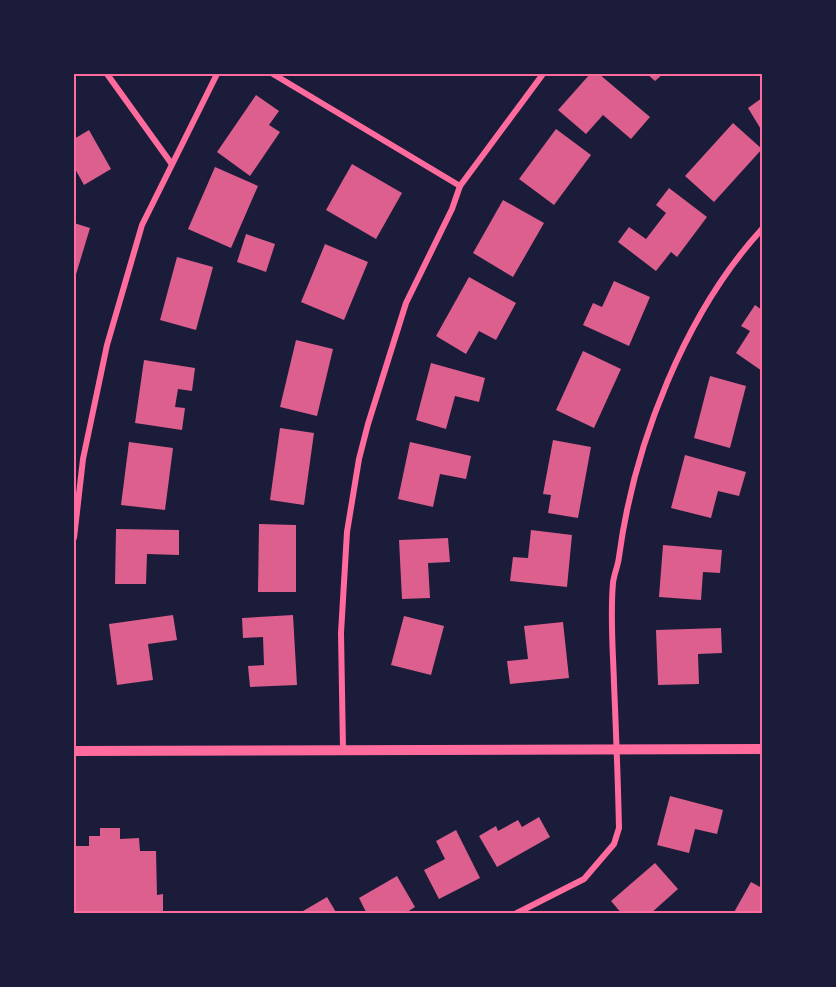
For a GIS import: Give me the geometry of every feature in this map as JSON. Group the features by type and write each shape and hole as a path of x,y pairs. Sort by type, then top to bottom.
{"main road":[{"path":"74,751 762,749"}],"street":[{"path":"107,74 171,163"},
{"path":"74,537 83,459 107,345 142,225 217,74"},
{"path":"273,74 460,186"},
{"path":"343,749 341,633 348,532 359,459 368,424 406,303 452,209 460,186 543,74"},
{"path":"515,914 584,879 614,844 619,828 612,630 613,581 644,442 664,389 690,335 721,283 762,229"}],"building":[{"path":"590,74 599,74 650,117 631,139 603,115 586,134 558,110"},
{"path":"647,74 663,74 655,81"},
{"path":"256,95 279,111 269,125 280,132 250,176 217,152"},
{"path":"762,98 762,131 748,108"},
{"path":"733,123 762,149 714,202 685,176"},
{"path":"556,129 591,155 554,205 519,179"},
{"path":"89,130 111,169 84,185 74,167 74,139"},
{"path":"352,164 402,193 376,239 326,210"},
{"path":"215,167 258,186 231,248 188,229"},
{"path":"669,188 707,217 677,257 671,252 656,271 618,242 629,227 646,239 666,213 656,205"},
{"path":"503,200 544,223 513,277 473,253"},
{"path":"74,223 90,228 74,281"},
{"path":"246,234 275,244 266,272 237,262"},
{"path":"325,244 368,262 344,320 301,302"},
{"path":"177,257 213,267 196,330 160,320"},
{"path":"469,277 516,303 496,340 479,331 466,354 436,336"},
{"path":"614,281 650,297 629,346 583,325 593,303 602,307"},
{"path":"755,305 762,310 762,371 736,353 750,331 741,326"},
{"path":"296,340 333,349 317,416 280,407"},
{"path":"583,351 621,369 594,428 556,410"},
{"path":"144,360 195,368 192,391 178,389 175,407 185,408 182,430 135,423"},
{"path":"431,363 485,378 479,402 455,396 446,429 416,420"},
{"path":"710,376 746,386 730,448 694,438"},
{"path":"280,428 314,433 304,505 270,500"},
{"path":"553,440 591,447 578,518 548,513 551,495 543,494"},
{"path":"129,442 173,448 165,510 121,505"},
{"path":"410,442 471,456 466,479 440,474 433,507 398,499"},
{"path":"685,455 746,472 739,496 718,491 711,518 671,508"},
{"path":"259,524 296,525 296,592 258,592"},
{"path":"116,529 179,530 179,555 147,554 146,584 115,584"},
{"path":"531,530 572,535 567,587 510,581 513,557 528,558"},
{"path":"448,538 450,562 428,563 430,598 402,599 399,540"},
{"path":"663,545 722,550 720,573 703,572 701,600 659,597"},
{"path":"173,615 177,640 148,644 153,680 117,685 109,624"},
{"path":"293,615 297,685 250,687 248,666 264,665 263,637 243,638 242,618"},
{"path":"404,616 444,626 431,675 391,665"},
{"path":"563,622 569,678 510,684 507,661 528,659 524,626"},
{"path":"721,628 722,653 698,654 699,684 658,685 656,630"},
{"path":"670,796 723,810 717,834 695,829 689,853 657,845"},
{"path":"539,817 550,837 497,867 479,836 496,826 498,831 518,820 522,827"},
{"path":"100,828 120,828 120,839 139,838 140,851 156,851 157,895 163,894 163,914 74,914 74,846 89,846 89,836 100,836"},
{"path":"456,830 480,878 439,899 424,870 445,859 436,841"},
{"path":"655,863 678,889 650,914 622,914 611,901"},
{"path":"397,876 415,907 404,914 367,914 359,898"},
{"path":"751,882 762,888 762,914 733,914"},
{"path":"327,897 337,914 298,914"}]}
